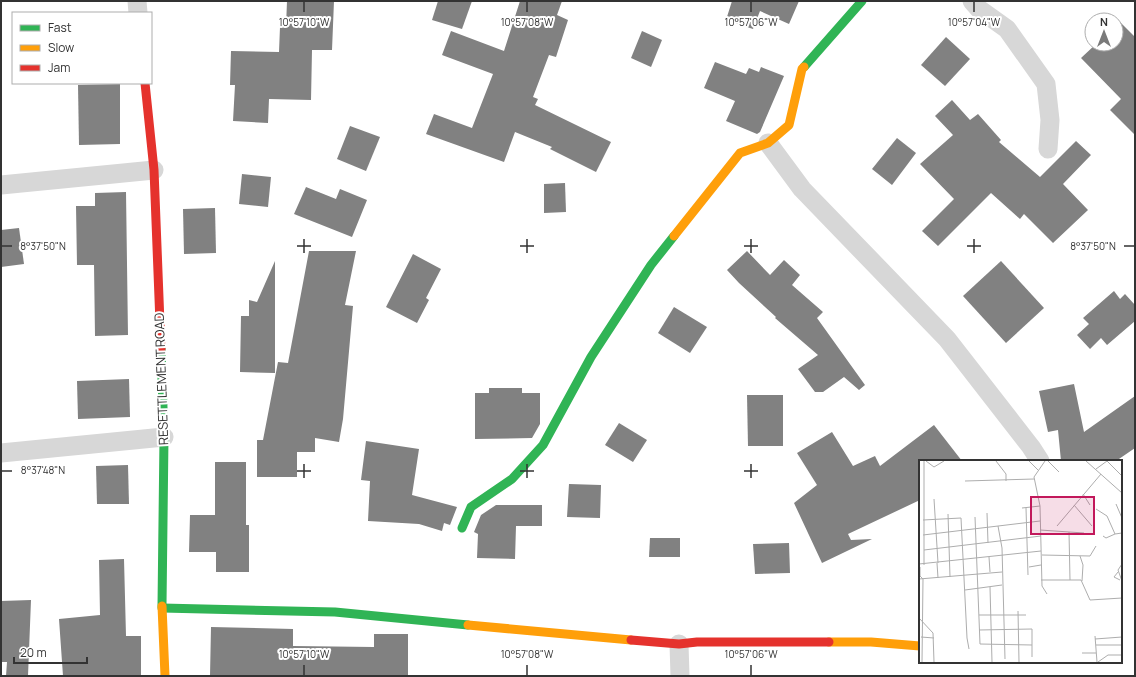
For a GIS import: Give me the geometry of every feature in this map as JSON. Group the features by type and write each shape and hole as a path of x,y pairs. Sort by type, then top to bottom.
{"street":[{"path":"137,1 138,12"},
{"path":"462,528 470,507 512,479 543,445 591,357 656,258 740,153 768,143 789,125 802,69 862,1"},
{"path":"972,1 979,9 1007,29 1046,84 1050,120 1048,149"},
{"name":"RESETTLEMENT ROAD","path":"145,84 154,170 164,436 162,608 166,676"},
{"path":"768,143 802,189 946,339 1031,447 1039,460"},
{"path":"1,185 154,170"},
{"path":"1,453 164,436"},
{"path":"162,608 334,612 428,622 678,644 698,642 871,642 919,646"},
{"path":"678,644 680,676"}],"building":[{"path":"287,1 334,1 332,50 312,50 311,100 269,99 268,123 233,121 235,85 230,85 231,51 279,52 280,27 286,27"},
{"path":"438,1 472,1 462,29 432,20"},
{"path":"520,1 562,1 557,15 568,20 556,57 549,55 533,97 538,99 535,105 611,142 596,172 550,149 552,147 515,132 504,162 426,134 434,114 472,128 493,74 442,55 451,31 504,51"},
{"path":"732,1 799,1 789,24 760,11 753,29 726,20"},
{"path":"1124,26 1135,37 1135,135 1110,110 1121,99 1081,58 1087,52 1124,52"},
{"path":"642,31 662,40 651,67 631,58"},
{"path":"946,37 970,59 945,86 921,65"},
{"path":"715,62 746,74 749,68 759,72 761,67 784,76 760,132 757,134 726,121 735,101 704,88"},
{"path":"120,84 120,144 79,145 78,85"},
{"path":"952,100 970,120 978,114 1001,140 999,142 1040,177 1076,141 1091,155 1063,184 1088,210 1053,243 1024,214 1020,219 991,193 938,246 922,231 954,199 920,164 953,135 935,116"},
{"path":"350,126 380,137 366,171 337,159"},
{"path":"897,138 916,153 892,185 872,169"},
{"path":"242,174 271,177 268,207 239,204"},
{"path":"565,183 566,212 544,213 544,184"},
{"path":"306,187 336,199 340,189 367,200 352,237 294,214"},
{"path":"126,192 128,335 95,336 94,265 77,265 76,206 95,206 95,193"},
{"path":"215,208 216,253 184,254 183,209"},
{"path":"19,228 24,264 1,267 1,230"},
{"path":"309,251 356,251 345,305 353,306 343,419 339,442 315,438 315,452 297,452 297,477 257,477 257,440 263,440 278,362 288,363"},
{"path":"747,251 770,275 784,260 800,275 792,285 823,312 817,318 865,385 859,390 844,377 823,392 815,392 798,369 818,355 775,318 776,317 727,270"},
{"path":"413,254 441,269 426,298 429,300 417,323 386,307"},
{"path":"275,261 275,373 240,372 241,316 249,316 249,300 257,302"},
{"path":"1001,261 1044,308 1006,343 963,296"},
{"path":"1114,291 1120,299 1125,294 1135,305 1135,321 1107,345 1101,338 1090,349 1077,335 1089,324 1083,318"},
{"path":"674,307 707,327 690,353 658,333"},
{"path":"129,379 130,417 78,419 77,381"},
{"path":"1074,384 1084,432 1135,396 1135,448 1117,460 1061,460 1058,430 1048,432 1039,391"},
{"path":"489,388 522,388 522,393 540,393 540,424 532,438 475,439 475,393 489,393"},
{"path":"747,395 783,395 783,446 748,446"},
{"path":"619,423 647,440 633,462 605,445"},
{"path":"934,425 961,460 919,460 919,500 848,534 851,540 872,539 822,563 794,503 817,485 797,453 832,432 853,466 875,456 880,466"},
{"path":"366,441 419,449 412,495 457,507 450,525 444,523 442,531 419,524 368,521 370,481 361,480"},
{"path":"215,462 246,462 246,525 249,525 249,572 216,572 216,552 189,552 190,515 215,515"},
{"path":"128,465 129,504 97,504 96,466"},
{"path":"569,484 601,485 600,518 567,517"},
{"path":"496,505 542,505 542,526 516,526 515,559 477,558 478,534 474,532 481,515"},
{"path":"650,538 680,538 680,557 649,557"},
{"path":"789,543 790,573 755,574 753,544"},
{"path":"124,559 126,636 141,636 141,676 63,676 59,619 100,615 99,560"},
{"path":"31,600 28,676 6,676 7,662 1,662 1,601"},
{"path":"211,627 293,629 293,646 374,647 374,634 408,634 408,676 210,676"}],"traffic: fast":[{"path":"804,67 862,1"},
{"path":"462,528 471,507 512,479 543,445 591,357 651,265 674,236"},
{"path":"161,349 164,437 162,606"},
{"path":"162,608 335,612 468,625"}],"traffic: slow":[{"path":"674,236 740,153 768,143 789,125 802,69 804,67"},
{"path":"162,606 165,676"},
{"path":"468,625 631,640"},
{"path":"829,642 871,642 919,646"}],"traffic: jam":[{"path":"145,84 154,170 161,349"},
{"path":"631,640 679,644 697,642 829,642"}]}
